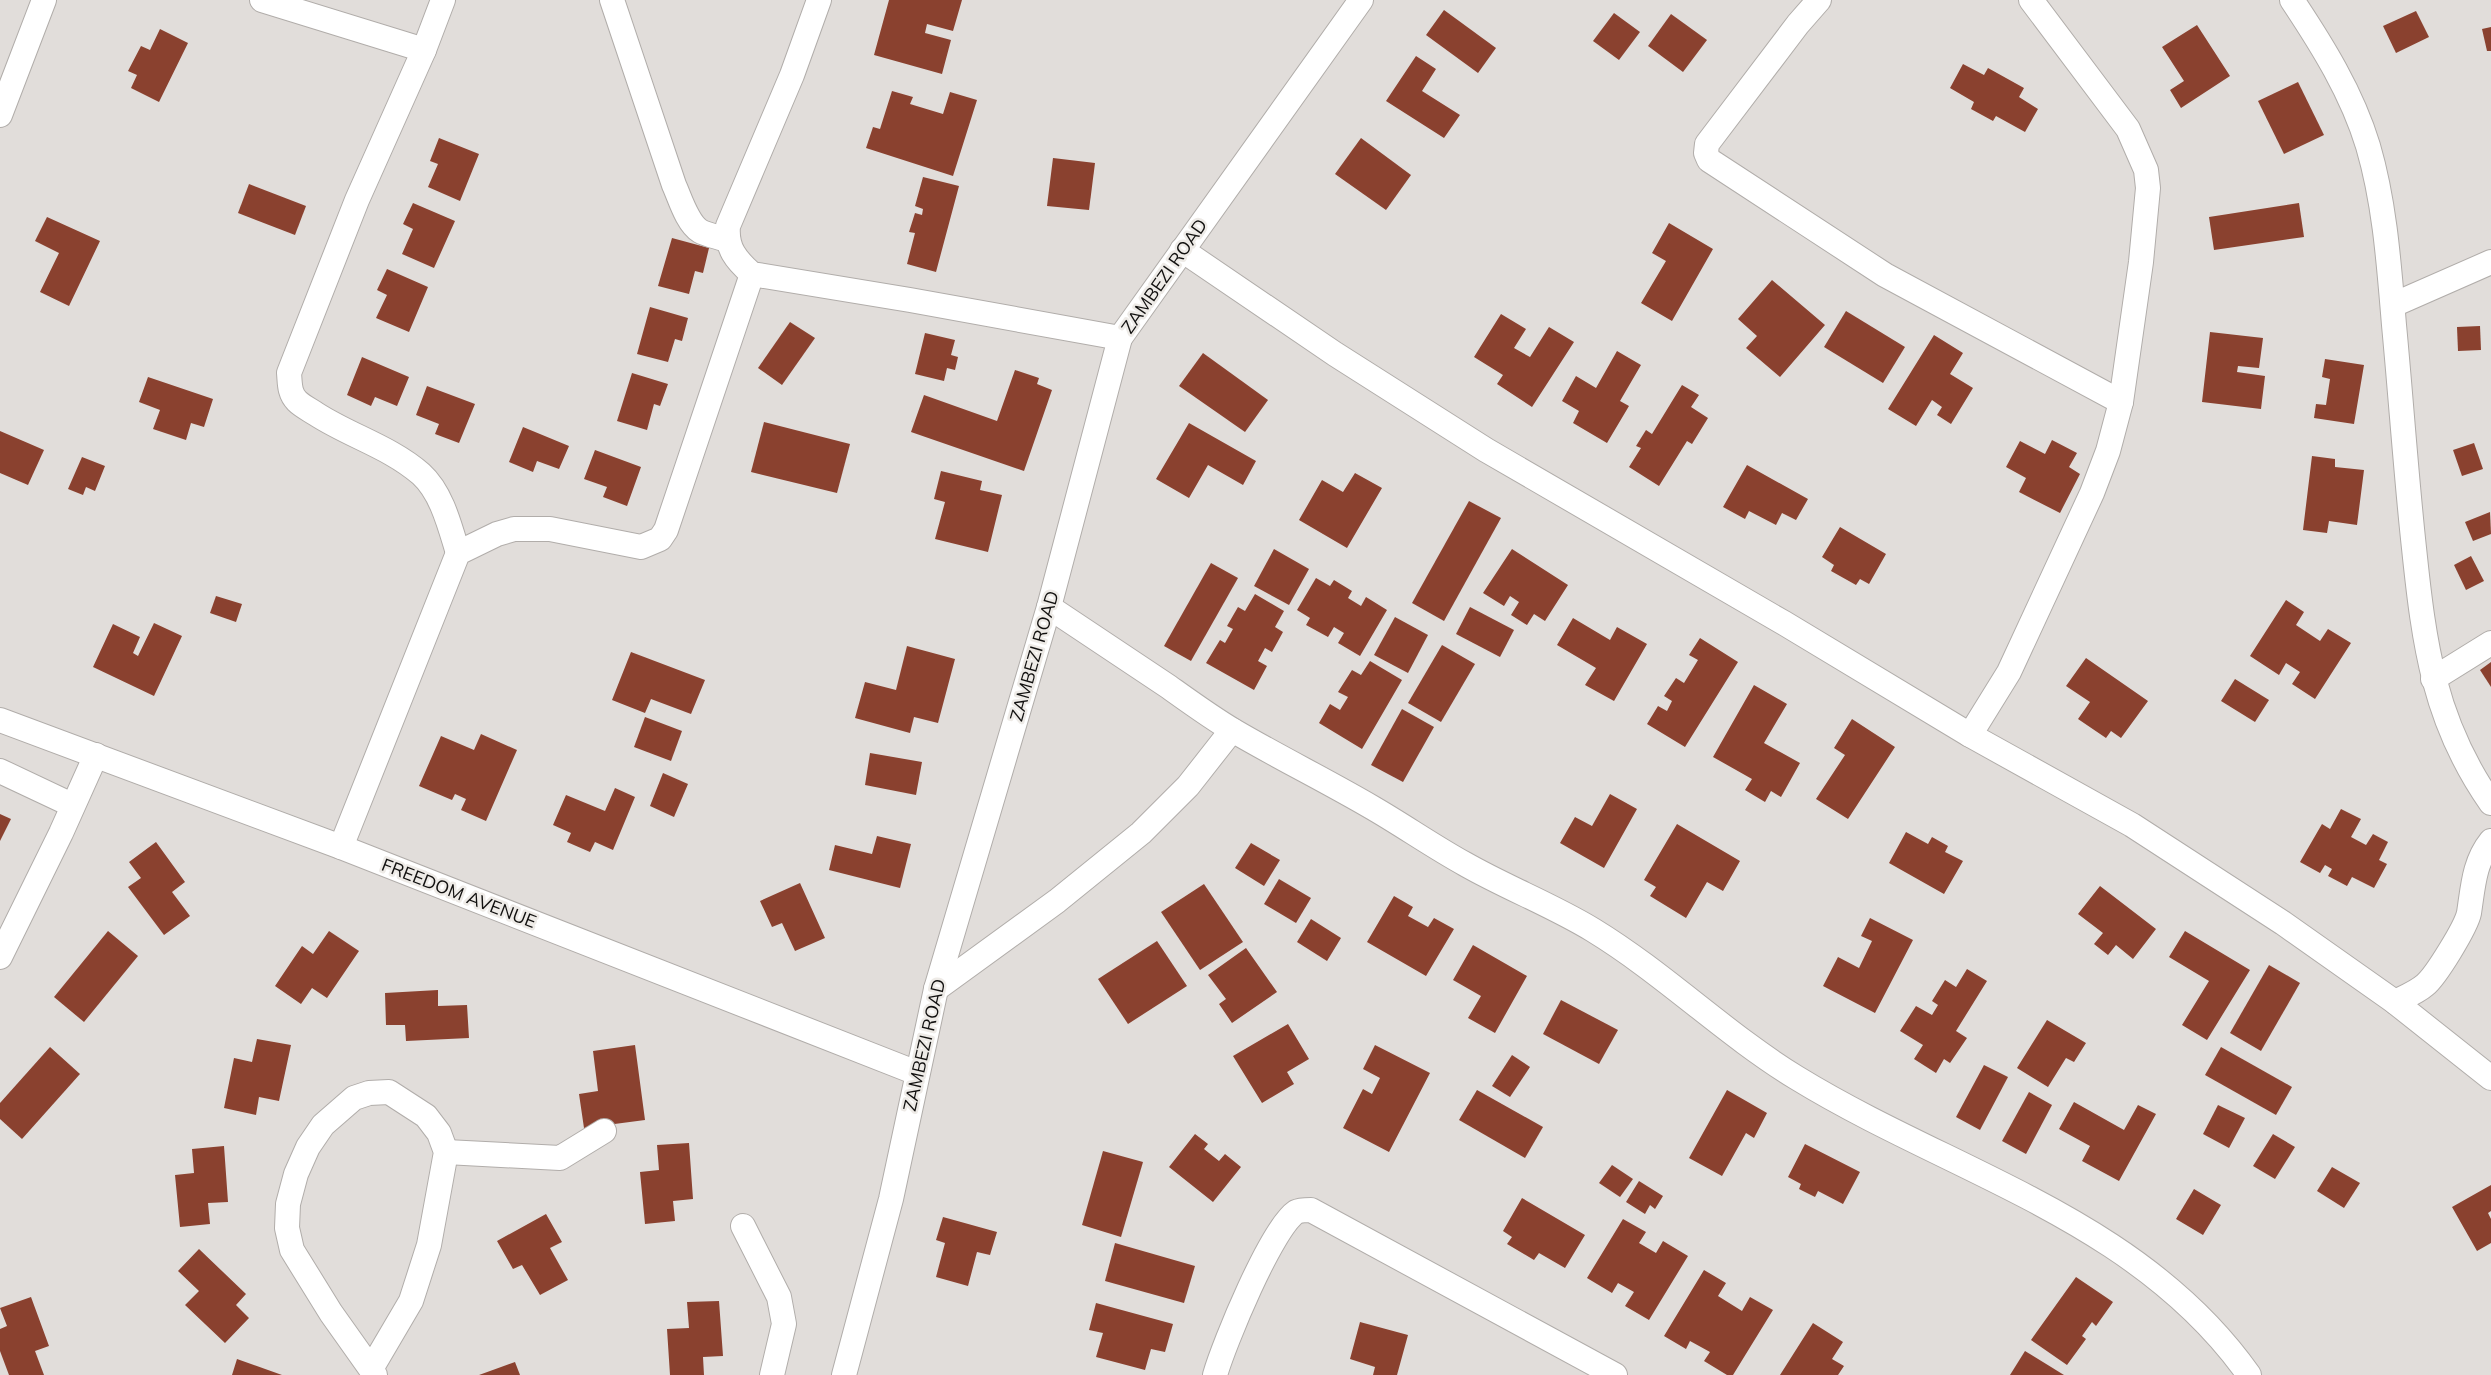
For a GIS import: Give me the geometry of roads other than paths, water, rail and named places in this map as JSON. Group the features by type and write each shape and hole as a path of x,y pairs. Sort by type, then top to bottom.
{"street":[{"path":"0,115 44,0"},
{"path":"262,0 424,50"},
{"path":"341,847 458,553 447,518 436,493 423,475 396,455 333,425 297,401 290,390 289,373 357,200 424,50 443,0"},
{"path":"612,0 674,185 684,208 692,224 700,231 727,240"},
{"path":"818,0 792,75 728,226 727,240 734,256 752,274 920,301 1120,338"},
{"name":"ZAMBEZI ROAD","path":"844,1375 891,1199 936,989 1049,607 1120,338 1362,0"},
{"path":"1819,0 1798,24 1707,144 1706,152 1709,160 1885,275 2121,402"},
{"path":"1970,735 2009,672 2092,493 2108,450 2121,402 2141,262 2148,188 2146,170 2128,129 2031,0"},
{"path":"2292,0 2332,64 2351,102 2367,144 2380,200 2390,268 2420,601 2433,679 2453,737 2477,784 2491,803"},
{"path":"1182,250 1335,354 1486,450 1784,622 1970,735 2132,825 2283,923 2395,1002 2491,1078"},
{"path":"2392,306 2491,262"},
{"path":"458,553 497,534 514,529 550,529 641,547 660,539 666,530 752,274"},
{"path":"1049,607 1232,730 1372,808 1464,864 1556,908 1595,931 1631,954 1745,1044 1796,1078 1892,1130 2074,1221 2134,1262 2180,1297 2226,1342 2249,1375"},
{"path":"2433,679 2491,643"},
{"name":"FREEDOM AVENUE","path":"0,720 341,847 917,1073"},
{"path":"936,989 1042,912 1141,833 1188,786 1232,730"},
{"path":"0,956 96,755"},
{"path":"0,771 72,805"},
{"path":"2395,1002 2426,984 2461,932 2468,915 2474,879 2481,858 2491,841"},
{"path":"389,1092 414,1107 439,1133 446,1152 429,1245 412,1300 373,1372 331,1313 292,1250 287,1228 288,1204 296,1174 308,1147 323,1125 354,1098 369,1093 389,1092"},
{"path":"446,1152 560,1158 604,1131"},
{"path":"1215,1375 1259,1268 1287,1221 1297,1211 1311,1210 1588,1367 1614,1375"},
{"path":"743,1226 779,1297 784,1324 772,1375"}]}
